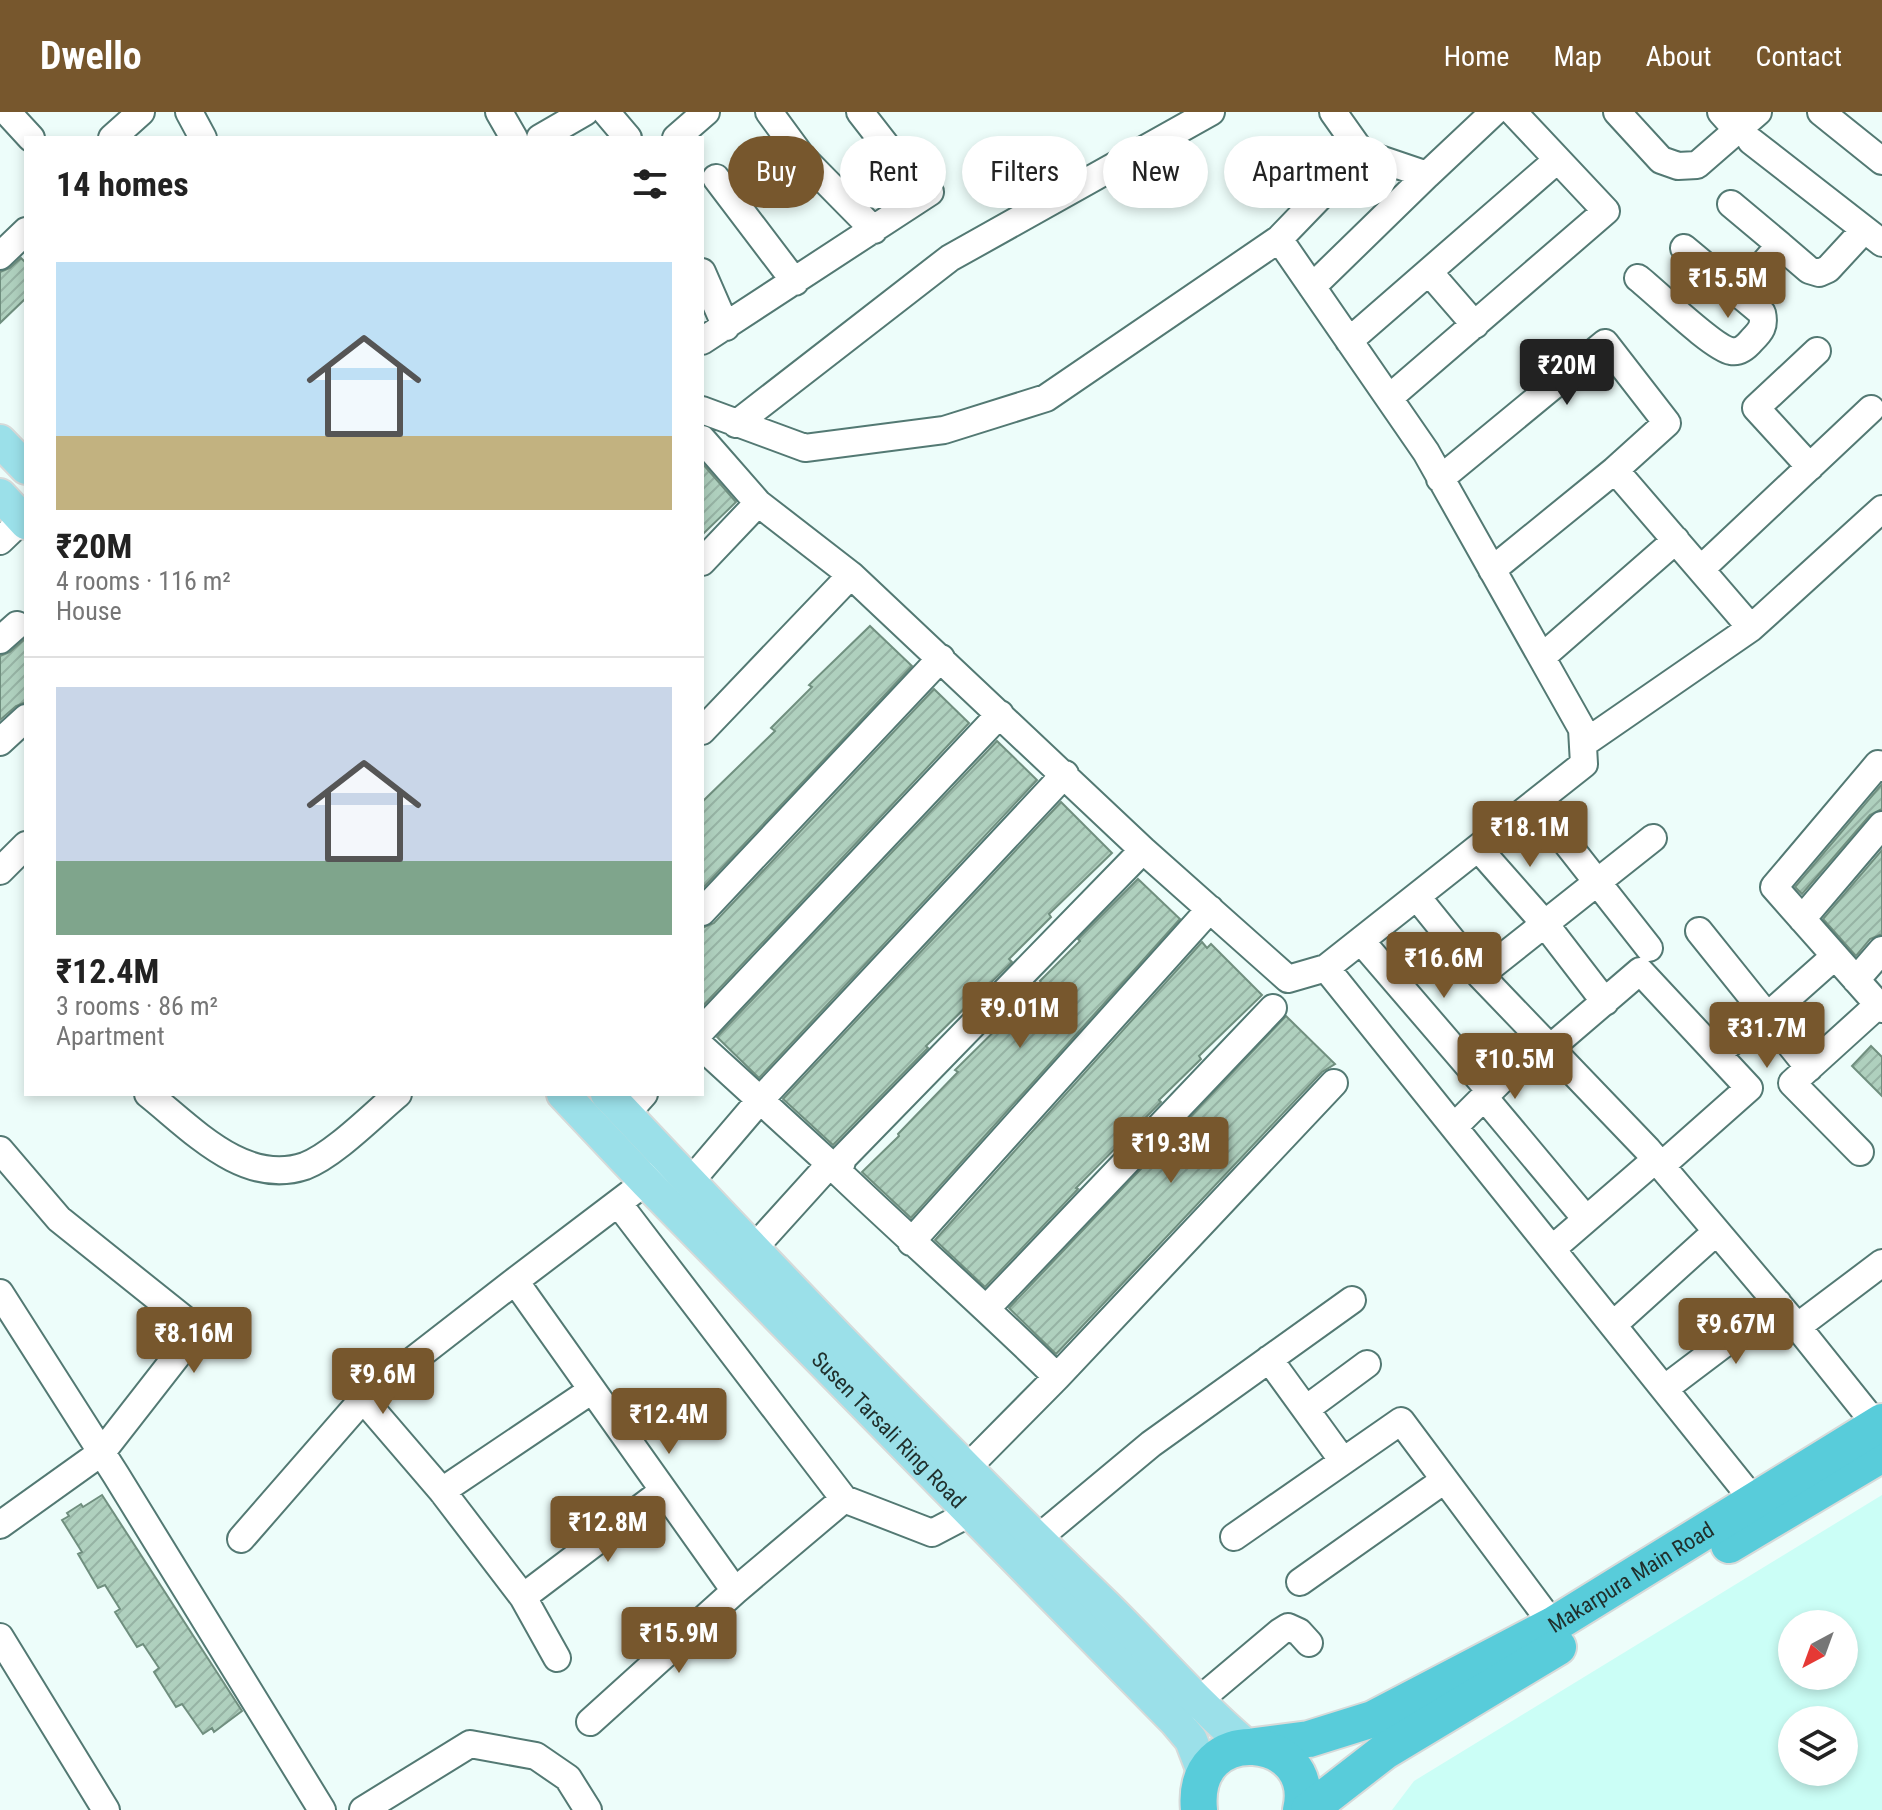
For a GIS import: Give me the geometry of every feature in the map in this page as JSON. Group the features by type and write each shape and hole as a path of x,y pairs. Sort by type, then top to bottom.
{"highway":[{"name":"Makarpura Main Road","path":"1379,1735 1754,1501 1880,1434"},
{"name":"Makarpura Main Road","path":"1379,1735 1880,1434"},
{"path":"1179,1810 1202,1788 1210,1765 1222,1753 1309,1739 1379,1735"},
{"path":"1309,1810 1379,1735"},
{"path":"1251,1746 1278,1754 1295,1771 1302,1786 1301,1810"}],"main road":[{"path":"0,441 24,464"},
{"path":"0,495 16,528"},
{"name":"Susen Tarsali Ring Road","path":"566,1096 669,1176 754,1248 1037,1539 1159,1657 1186,1710 1202,1788"},
{"name":"Susen Tarsali Ring Road","path":"626,1101 669,1176 972,1512 1186,1710 1216,1720 1251,1746"}],"street":[{"path":"7,112 29,136"},
{"path":"114,136 141,112"},
{"path":"189,112 202,136"},
{"path":"499,112 513,136"},
{"path":"678,136 706,112"},
{"path":"769,112 802,157 874,230"},
{"path":"704,340 930,192 888,148 860,112"},
{"path":"736,424 950,258 1211,112"},
{"path":"1333,112 1350,136"},
{"path":"1312,287 1494,112"},
{"path":"1389,398 1606,211 1513,112"},
{"path":"1617,112 1661,160 1678,166 1697,165 1758,112"},
{"path":"1821,112 1882,161"},
{"path":"544,136 588,113 625,136"},
{"path":"1731,204 1809,270 1819,273 1873,236 1736,128"},
{"path":"1349,341 1556,161"},
{"path":"1397,165 1427,175"},
{"path":"716,178 795,282"},
{"path":"704,411 805,448 944,430 1046,398 1279,239 1309,208"},
{"path":"0,256 24,233"},
{"path":"704,441 758,503 851,575 1143,850 1288,979 1326,968 1584,764 1583,744 1582,729 1440,479 1389,398 1279,239"},
{"path":"1739,292 1780,245"},
{"path":"1638,278 1712,340 1732,352 1741,350 1761,330 1764,322 1762,313 1684,248"},
{"path":"1429,272 1475,325"},
{"path":"704,277 726,327"},
{"path":"1440,479 1605,343 1667,423 1615,470 1492,570"},
{"path":"1810,467 1756,408 1817,351"},
{"path":"1701,569 1871,409"},
{"path":"1615,470 1751,628"},
{"path":"704,560 758,503"},
{"path":"1583,744 1751,628 1882,509"},
{"path":"1542,657 1676,540"},
{"path":"704,729 851,575"},
{"path":"704,910 941,658"},
{"path":"704,1028 1000,714"},
{"path":"0,742 24,720"},
{"path":"1860,1152 1792,1083 1880,1007 1774,887 1878,764 1882,768"},
{"path":"241,1539 363,1399 618,1203 669,1176 760,1100 1065,774"},
{"path":"1535,803 1649,948"},
{"path":"1802,919 1882,825"},
{"path":"1480,975 1653,838"},
{"path":"0,871 24,847"},
{"path":"1478,848 1545,924 1605,1002"},
{"path":"830,1164 840,1168 843,1158 1143,850"},
{"path":"1417,897 1480,975 1658,1163 1778,1303 1880,1434"},
{"path":"911,1242 1210,909"},
{"path":"1699,931 1809,1068"},
{"path":"1361,941 1586,1219"},
{"path":"1856,980 1882,950"},
{"path":"1717,1053 1767,1016 1835,956"},
{"path":"1326,968 1754,1501"},
{"path":"1454,1127 1487,1094 1545,1045 1605,1002 1640,971 1749,1088 1552,1249"},
{"path":"987,1308 1273,1008"},
{"path":"704,1049 911,1242 987,1308 1057,1377"},
{"path":"967,1468 1334,1083"},
{"path":"150,1096 232,1158 256,1168 283,1170 305,1166 327,1153 396,1096"},
{"path":"0,1150 59,1219 193,1328 191,1340 102,1452 0,1525"},
{"path":"754,1248 830,1164"},
{"path":"618,1203 844,1499 932,1533 972,1512"},
{"path":"1613,1325 1716,1232"},
{"path":"1797,1327 1882,1263"},
{"path":"515,1281 735,1591"},
{"path":"0,1293 102,1452 322,1810"},
{"path":"1037,1539 1151,1444 1352,1300"},
{"path":"1664,1389 1778,1303"},
{"path":"1269,1359 1343,1461"},
{"path":"1306,1409 1367,1364"},
{"path":"442,1491 592,1390"},
{"path":"363,1399 442,1491 523,1597 557,1658"},
{"path":"1234,1537 1401,1421 1553,1625"},
{"path":"1300,1582 1443,1481"},
{"path":"523,1597 663,1491"},
{"path":"590,1722 735,1591 844,1499"},
{"path":"1186,1710 1288,1627 1299,1632 1309,1643"},
{"path":"0,1637 106,1810"},
{"path":"363,1810 470,1744 536,1756 568,1778 588,1810"}],"shaded area":[{"path":"1882,1495 1882,1810 1392,1810 1414,1781"}],"building":[{"path":"21,258 24,261 24,300 0,323 0,272"},
{"path":"704,465 736,502 704,533"},
{"path":"870,626 912,666 704,887 704,800 775,731 771,728 812,687 809,685"},
{"path":"24,640 24,703 0,720 0,656"},
{"path":"934,689 969,723 704,1005 704,927 714,923"},
{"path":"997,741 1037,780 759,1078 717,1037"},
{"path":"1882,784 1882,809 1870,815 1802,894 1795,887"},
{"path":"1061,802 1112,853 1049,914 1051,917 1009,959 1012,962 926,1046 928,1048 833,1145 783,1099"},
{"path":"1882,850 1882,934 1870,939 1856,956 1823,919"},
{"path":"1138,879 1180,919 911,1218 862,1172 958,1072 955,1070 1042,984 1040,981 1080,941 1078,939"},
{"path":"1202,942 1207,948 1211,944 1262,995 1199,1056 1201,1059 985,1287 935,1240"},
{"path":"1286,1016 1335,1064 1322,1072 1056,1354 1009,1308"},
{"path":"1871,1046 1882,1057 1882,1096 1852,1066"},
{"path":"102,1495 242,1711 214,1732 212,1728 203,1734 182,1704 176,1707 154,1672 159,1668 143,1644 137,1647 115,1612 120,1609 105,1585 98,1588 78,1554 82,1552 62,1520 81,1504 83,1507"}]}
